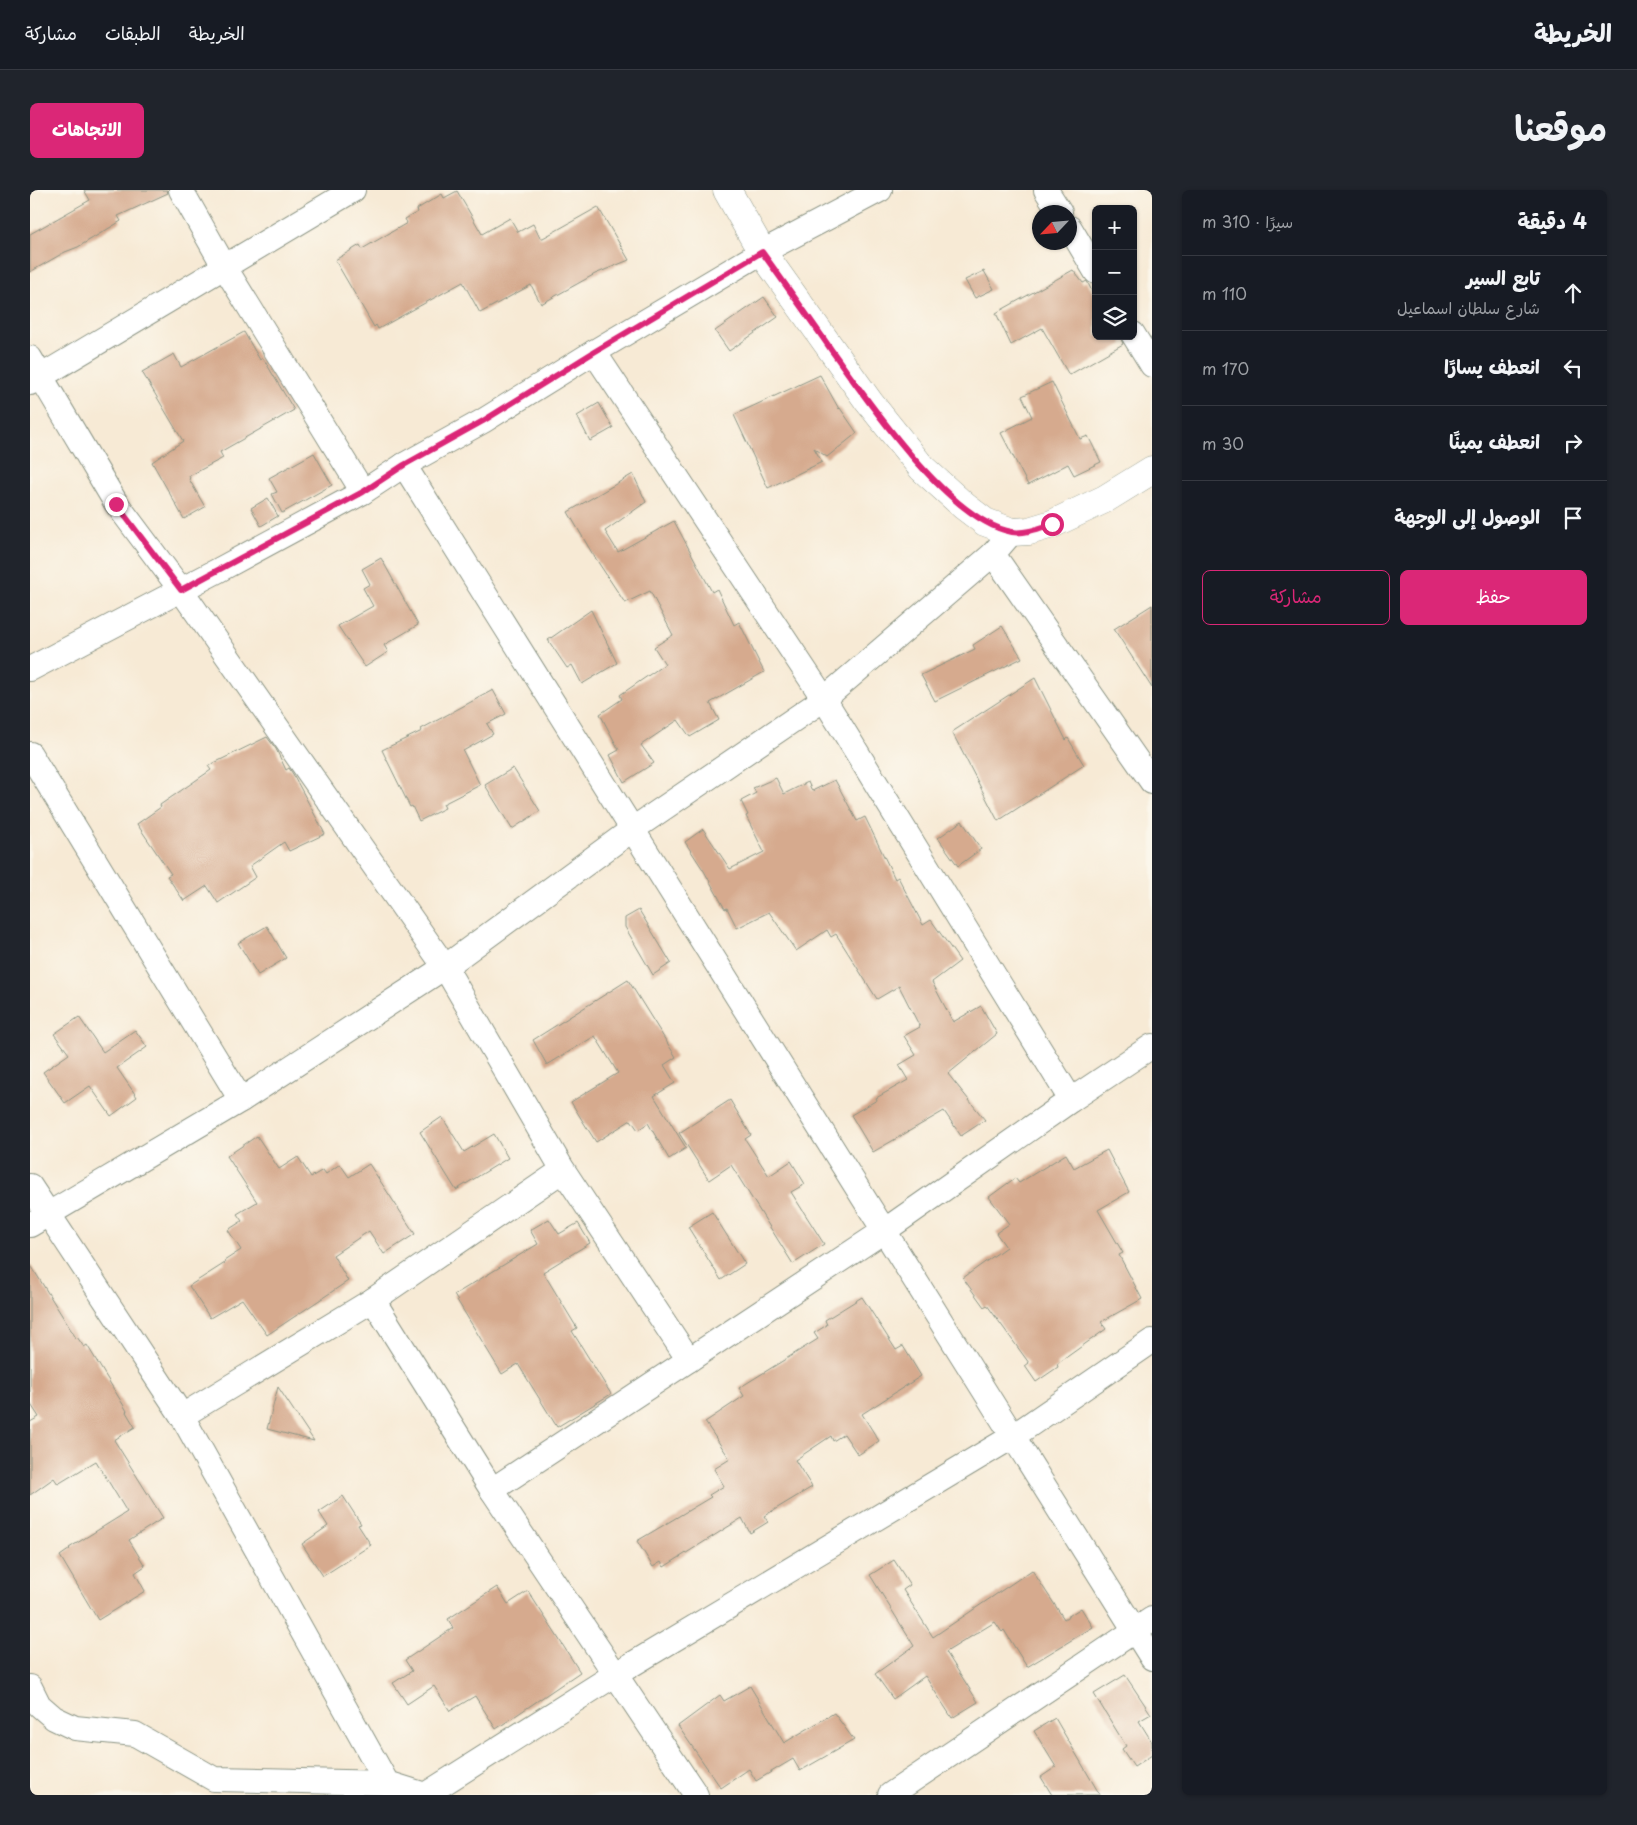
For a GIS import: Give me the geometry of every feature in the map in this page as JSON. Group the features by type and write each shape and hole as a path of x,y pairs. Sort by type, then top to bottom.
{"street":[{"path":"181,190 224,266 363,492"},
{"path":"353,190 224,266 34,373 116,504 181,590 445,967 563,1170 689,1360"},
{"path":"727,190 762,252 869,402 922,468 964,506 985,522 1012,532 1029,531 1052,524 1105,499 1152,470"},
{"path":"30,669 363,492 404,465 483,421 594,352 762,252 880,190"},
{"path":"1046,190 1056,205"},
{"path":"1077,240 1092,265"},
{"path":"1137,340 1152,365"},
{"path":"594,352 824,699 1071,1100"},
{"path":"404,465 634,829 1012,1436 1143,1625 1152,1658"},
{"path":"39,1220 241,1100 445,967 634,829 824,699 993,554 1012,532"},
{"path":"993,554 1152,782"},
{"path":"30,754 241,1100"},
{"path":"492,1490 884,1231 1071,1100 1152,1046"},
{"path":"182,1416 373,1300 563,1170"},
{"path":"30,1186 39,1220 182,1416 387,1783"},
{"path":"373,1300 492,1490 696,1795"},
{"path":"30,1686 39,1705 54,1718 76,1728 135,1734 214,1779 387,1783 425,1795 616,1674 1012,1436 1152,1341"},
{"path":"890,1795 1143,1625"}],"building":[{"path":"84,190 167,190 168,193 118,216 121,221 78,247 65,252 30,272 30,234 90,200"},
{"path":"457,191 482,234 510,218 518,232 533,224 540,238 543,238 598,207 629,260 595,274 541,304 531,285 480,313 463,282 378,329 376,325 374,327 335,260 360,245 362,249 407,223 405,219 418,212 417,209 442,194 444,198"},
{"path":"1073,270 1083,283 1087,281 1092,292 1092,340 1122,340 1123,344 1069,375 1042,328 1011,345 996,313"},
{"path":"984,271 994,289 975,298 965,280"},
{"path":"764,297 778,317 729,351 715,331"},
{"path":"244,332 260,360 263,358 294,410 220,452 223,458 189,476 205,507 184,519 152,462 183,441 142,372 174,354 181,367"},
{"path":"820,375 839,409 857,433 827,457 814,448 822,462 768,488 734,415"},
{"path":"1052,382 1080,439 1088,436 1101,462 1074,475 1068,464 1028,485 1001,433 1032,417 1022,396"},
{"path":"599,403 613,428 590,441 577,416"},
{"path":"314,453 332,485 282,513 272,494 277,492 269,478"},
{"path":"633,474 646,502 605,531 618,552 674,521 712,592 717,589 734,625 739,622 764,672 710,703 719,720 690,737 678,720 641,745 654,763 624,782 610,755 619,750 600,714 622,699 620,695 665,664 654,647 673,635 650,591 625,603 568,512"},
{"path":"268,498 278,516 261,526 251,508"},
{"path":"381,558 418,625 384,645 388,652 365,667 338,626 373,606 363,588 370,584 362,569"},
{"path":"1152,605 1152,688 1114,629"},
{"path":"591,610 617,663 582,684 572,665 567,668 548,640"},
{"path":"1002,626 1022,658 935,701 921,675 975,649 973,645"},
{"path":"1035,678 1066,740 1068,738 1084,765 998,821 952,732"},
{"path":"493,690 506,714 487,724 493,734 463,751 480,785 443,804 445,808 419,821 412,806 410,807 382,750 422,731 421,729"},
{"path":"267,737 276,749 286,770 289,768 293,774 325,834 289,851 284,842 250,866 256,877 218,903 207,886 184,901 167,876 171,874 137,824 161,807 160,805 211,770 208,766"},
{"path":"513,768 540,811 512,829 485,785"},
{"path":"776,778 784,794 808,782 812,791 835,780 857,821 865,817 895,879 898,877 923,925 931,920 960,961 932,982 953,1022 981,1006 997,1034 948,1074 985,1120 961,1136 944,1111 873,1152 851,1115 908,1080 899,1065 916,1055 904,1036 920,1027 899,986 877,999 836,934 831,937 827,930 796,951 769,912 737,928 727,908 725,909 685,842 703,829 730,869 764,852 746,816 748,815 741,801 756,793 753,788"},
{"path":"962,821 981,849 958,866 938,838"},
{"path":"639,910 671,963 653,975 625,927 625,918"},
{"path":"267,926 286,958 258,975 238,943"},
{"path":"628,980 676,1057 664,1065 675,1083 654,1096 686,1148 669,1159 648,1123 638,1130 631,1120 596,1142 571,1102 618,1073 595,1036 547,1065 533,1040"},
{"path":"79,1017 103,1052 135,1030 147,1047 117,1068 137,1097 111,1116 90,1086 65,1103 43,1072 69,1054 54,1034"},
{"path":"730,1100 751,1135 745,1139 769,1176 791,1161 805,1184 791,1192 824,1244 793,1264 731,1165 709,1180 679,1133"},
{"path":"442,1117 464,1152 494,1134 508,1158 456,1190 420,1132"},
{"path":"257,1136 279,1169 298,1157 311,1177 323,1170 326,1174 340,1164 349,1177 369,1164 415,1234 384,1254 369,1231 333,1255 348,1281 267,1335 242,1299 210,1318 189,1286 225,1263 224,1261 241,1250 228,1230 242,1221 237,1214 257,1202 227,1156"},
{"path":"1107,1150 1129,1192 1098,1210 1123,1253 1119,1255 1142,1299 1101,1322 1106,1329 1057,1364 1058,1367 1036,1382 1025,1366 1029,1363 987,1305 984,1307 963,1278 1006,1247 996,1233 1009,1224 989,1197 1015,1178 1019,1183 1066,1154 1074,1168"},
{"path":"712,1212 745,1264 721,1280 688,1227"},
{"path":"549,1219 559,1234 578,1223 590,1243 543,1272 577,1328 572,1331 611,1394 557,1427 518,1364 502,1374 454,1295 538,1244 530,1230"},
{"path":"30,1264 76,1338 84,1347 87,1345 127,1411 135,1427 114,1440 163,1518 129,1540 145,1566 135,1573 145,1591 98,1620 60,1556 69,1548 127,1512 96,1461 58,1484 54,1478 30,1495 30,1422 39,1417 30,1403"},
{"path":"862,1297 896,1350 903,1346 921,1376 862,1414 879,1441 858,1455 844,1434 833,1441 831,1436 795,1460 812,1487 764,1516 768,1522 750,1533 742,1518 664,1567 661,1562 653,1567 637,1541 711,1497 709,1495 724,1486 714,1469 730,1459 705,1422 744,1396 739,1388 818,1339 814,1333 827,1325 825,1320"},
{"path":"278,1387 314,1441 267,1429"},
{"path":"343,1496 361,1524 358,1525 371,1545 323,1576 302,1544 328,1526 319,1512"},
{"path":"894,1560 910,1585 903,1590 933,1637 1032,1570 1064,1619 1081,1608 1093,1627 1027,1667 1004,1630 1002,1632 995,1622 946,1652 978,1702 952,1718 925,1676 893,1699 875,1674 914,1646 870,1575"},
{"path":"497,1587 508,1604 528,1591 580,1672 496,1729 475,1696 450,1711 434,1686 407,1704 393,1683 412,1671 405,1660 453,1628 448,1619"},
{"path":"1125,1675 1151,1714 1139,1721 1152,1742 1152,1755 1134,1767 1122,1749 1126,1746 1094,1694"},
{"path":"750,1686 784,1743 834,1713 854,1740 800,1771 793,1759 756,1781 749,1769 721,1788 678,1726 720,1695 724,1701"},
{"path":"1055,1718 1100,1795 1052,1795 1041,1777 1056,1767 1034,1731"}],"route":[{"path":"116,504 181,590 363,492 404,465 483,421 594,352 762,252 869,402 922,468 964,506 985,522 1012,532 1029,531 1052,524"}]}
